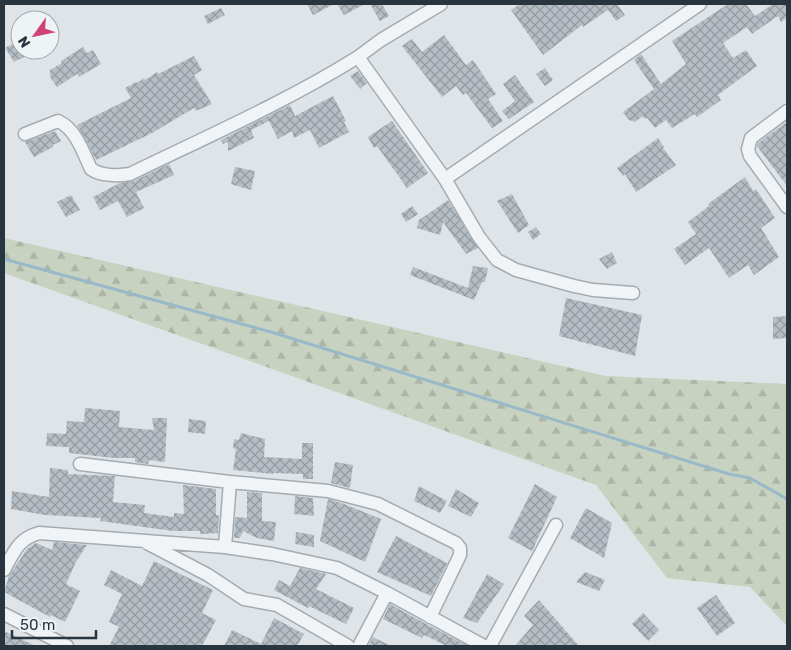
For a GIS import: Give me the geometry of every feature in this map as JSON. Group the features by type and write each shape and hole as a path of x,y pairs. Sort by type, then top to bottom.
{"street":[{"path":"26,134 58,121 67,125 91,169 96,173 130,174 288,97 358,57 381,40 441,4"},
{"path":"445,179 700,4"},
{"path":"358,57 445,179 479,237 497,260 516,270 574,286 593,290 633,293"},
{"path":"787,111 750,138 748,149 750,156 787,207"},
{"path":"80,464 230,482 328,491 378,504 456,543 460,548 460,555 430,617"},
{"path":"225,547 230,482"},
{"path":"4,570 19,543 28,536 39,532 225,547 272,554 337,568 430,617 491,645 556,525"},
{"path":"142,540 208,575 244,599 277,605 348,646"},
{"path":"359,646 387,593"},
{"path":"4,614 67,646"}],"green space":[{"path":"4,238 606,376 787,384 787,626 750,587 667,578 596,485 4,273"}],"building":[{"path":"307,4 334,4 313,15"},
{"path":"337,4 365,4 344,15"},
{"path":"370,4 382,4 389,16 380,21"},
{"path":"520,4 617,4 625,15 616,21 608,10 583,27 582,25 543,55 511,10"},
{"path":"728,4 746,4 755,16 773,4 787,4 787,18 781,22 778,16 752,34 747,27 723,43 733,58 746,50 757,66 718,95 721,100 697,117 695,114 672,128 666,120 655,128 643,116 635,122 629,120 623,112 654,89 634,60 641,54 661,84 686,64 672,41"},
{"path":"221,8 225,15 208,24 204,16"},
{"path":"444,35 466,65 473,60 496,94 488,99 503,121 492,128 466,93 463,95 456,86 442,97 402,46 412,39 422,52"},
{"path":"10,45 10,56 5,48"},
{"path":"83,47 87,53 93,50 101,64 79,77 77,74 57,87 50,77 50,70"},
{"path":"194,56 202,70 194,75 212,104 196,111 194,108 152,133 96,160 77,125 131,98 125,88"},
{"path":"545,68 553,80 545,86 536,74"},
{"path":"358,71 367,83 360,89 350,76"},
{"path":"515,75 534,102 509,119 502,111 515,101 503,84"},
{"path":"333,96 346,121 344,122 349,132 319,148 310,130 294,138 292,131 278,139 269,121 251,130 254,138 228,151 228,142 223,144 221,140 290,105 295,116"},
{"path":"392,121 428,173 407,188 377,146 374,148 368,137"},
{"path":"787,122 787,186 757,146 758,143"},
{"path":"55,131 61,141 34,157 25,142"},
{"path":"658,138 676,165 636,192 625,174 623,176 617,168"},
{"path":"169,164 174,175 136,192 144,208 127,217 118,201 100,210 93,197 120,183 134,181"},
{"path":"235,167 255,171 251,190 231,184"},
{"path":"745,177 753,191 756,189 775,218 761,228 779,257 754,275 748,265 729,278 709,248 685,265 674,249 696,234 688,222 709,206 708,204"},
{"path":"512,194 529,225 518,233 497,201"},
{"path":"71,195 80,210 66,217 57,202"},
{"path":"448,200 478,248 466,254 443,222 440,235 417,228 419,220"},
{"path":"412,206 418,214 406,222 401,214"},
{"path":"536,227 541,234 533,240 528,232"},
{"path":"612,252 617,263 607,269 599,259"},
{"path":"473,266 488,268 485,282 482,282 474,300 410,275 413,267 468,288"},
{"path":"566,298 642,315 635,356 559,336"},
{"path":"787,316 787,338 773,339 773,317"},
{"path":"85,408 120,411 119,427 154,430 152,418 167,418 165,462 149,460 148,464 135,462 135,458 114,458 69,453 69,447 46,446 47,433 66,434 67,421 84,422"},
{"path":"189,419 206,421 205,434 188,432"},
{"path":"241,433 265,439 264,457 302,459 302,443 313,443 313,479 303,479 303,474 273,474 233,470 236,449 233,448 234,439 239,440"},
{"path":"335,462 353,465 350,488 331,483"},
{"path":"50,468 68,470 68,474 115,476 113,502 145,505 144,513 174,517 174,513 184,514 183,485 216,489 216,515 219,515 218,533 200,534 200,531 173,531 100,521 101,518 45,515 11,509 12,491 49,497"},
{"path":"535,484 557,497 532,551 508,538"},
{"path":"419,486 447,501 440,513 414,501"},
{"path":"456,489 479,503 471,517 448,506"},
{"path":"247,492 262,493 262,521 276,522 274,541 257,538 243,531 240,538 234,538 235,517 247,518"},
{"path":"295,496 313,498 314,516 294,514"},
{"path":"328,499 381,519 365,562 320,541"},
{"path":"586,508 612,523 604,558 570,538"},
{"path":"296,532 314,535 314,547 295,544"},
{"path":"396,536 447,563 431,596 377,572"},
{"path":"54,542 87,545 76,562 66,584 80,591 65,622 51,615 50,617 4,592 9,576 27,549 36,543 52,550"},
{"path":"154,561 213,590 202,613 216,620 202,646 109,646 119,627 109,622 122,594 104,585 111,570 142,586"},
{"path":"300,568 326,574 316,589 354,608 346,624 309,606 308,608 274,590 279,580 290,586"},
{"path":"585,572 605,580 599,591 576,582"},
{"path":"487,574 504,584 477,623 463,618"},
{"path":"716,595 735,623 717,636 697,608"},
{"path":"539,600 579,646 515,646 533,625 524,616"},
{"path":"390,604 468,646 447,646 424,635 422,638 383,619"},
{"path":"643,613 659,630 648,641 632,624"},
{"path":"274,618 304,634 297,646 224,646 232,630 261,644"},
{"path":"4,631 36,646 4,646"},
{"path":"373,637 391,646 368,646"}],"waterway":[{"path":"4,259 271,332 729,474 750,478 787,499"}]}
